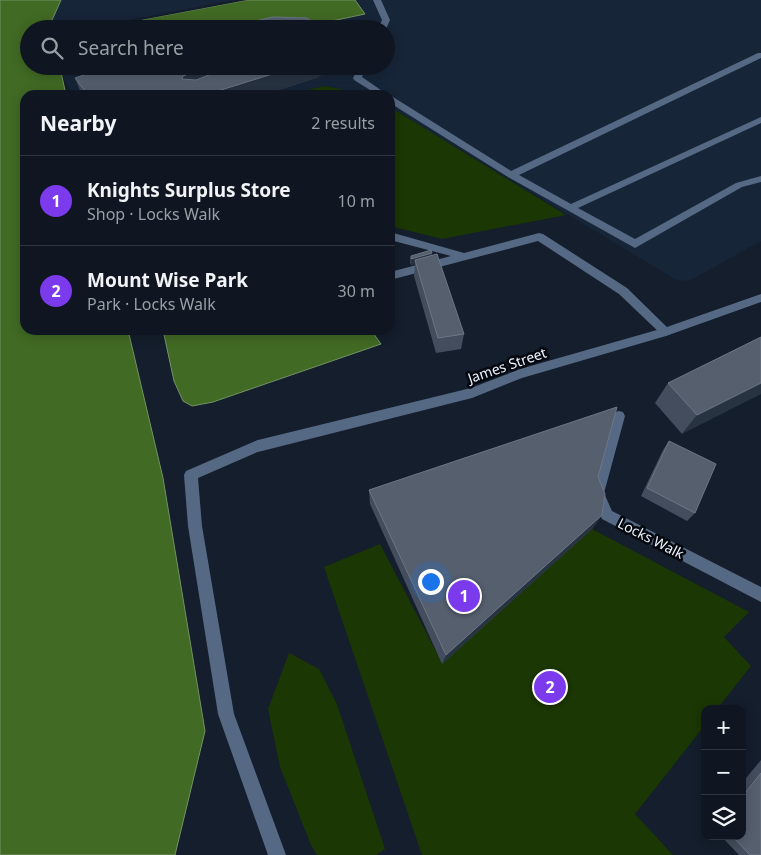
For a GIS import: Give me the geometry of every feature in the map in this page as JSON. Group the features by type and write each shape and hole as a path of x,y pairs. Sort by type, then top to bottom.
{"street":[{"path":"377,0 386,20"},
{"path":"511,175 761,55"},
{"path":"358,75 357,78 376,90"},
{"path":"395,102 511,175 635,244 739,185 761,179"},
{"path":"570,208 761,120"},
{"path":"395,237 464,256"},
{"path":"395,275 539,237 623,291 666,332"},
{"name":"James Street","path":"277,855 226,714 196,526 191,475 258,446 472,393 520,374 666,332 758,302"},
{"name":"Locks Walk","path":"619,416 597,493 607,515 761,595"}],"shaded area":[{"path":"0,0 61,0 52,20 20,20 20,75 62,75 65,90 20,90 20,335 129,335 163,478 205,731 175,855 0,855"},
{"path":"61,0 247,0 144,20 52,20"},
{"path":"247,0 355,0 365,14 337,20 140,20"},
{"path":"355,0 761,0 761,241 691,280 678,281 395,110 395,90 345,90 325,86 306,90 70,90 63,75 395,75 395,20 337,20 365,14"},
{"path":"325,86 345,90 306,90"},
{"path":"395,110 566,215 442,239 395,227"},
{"path":"164,335 375,335 381,344 213,402 192,406 183,401 174,381"},
{"path":"592,529 749,612 724,637 751,666 720,705 701,705 701,730 635,814 673,855 422,855 324,567 380,544 442,663"},
{"path":"289,653 319,669 337,704 385,849 376,855 317,855 311,845 280,767 268,709"}],"pier":[{"path":"234,0 247,0 141,20 129,20"}],"building":[{"path":"273,17 307,18 309,20 260,20"},
{"path":"84,75 186,75 182,79 196,80 209,75 269,75 221,90 84,90 75,78"},
{"path":"431,250 432,253 411,259 411,256"},
{"path":"437,254 464,334 438,338 415,260"},
{"path":"761,337 761,383 697,415 668,383"},
{"path":"617,407 598,477 605,494 602,515 446,655 369,490"},
{"path":"669,441 716,464 695,513 647,488"},
{"path":"761,773 761,855 750,855 736,840 746,840 746,792"}],"place":[{"name":"Knights Surplus Store","path":"464,596"},
{"name":"Mount Wise Park","path":"550,687"}]}
